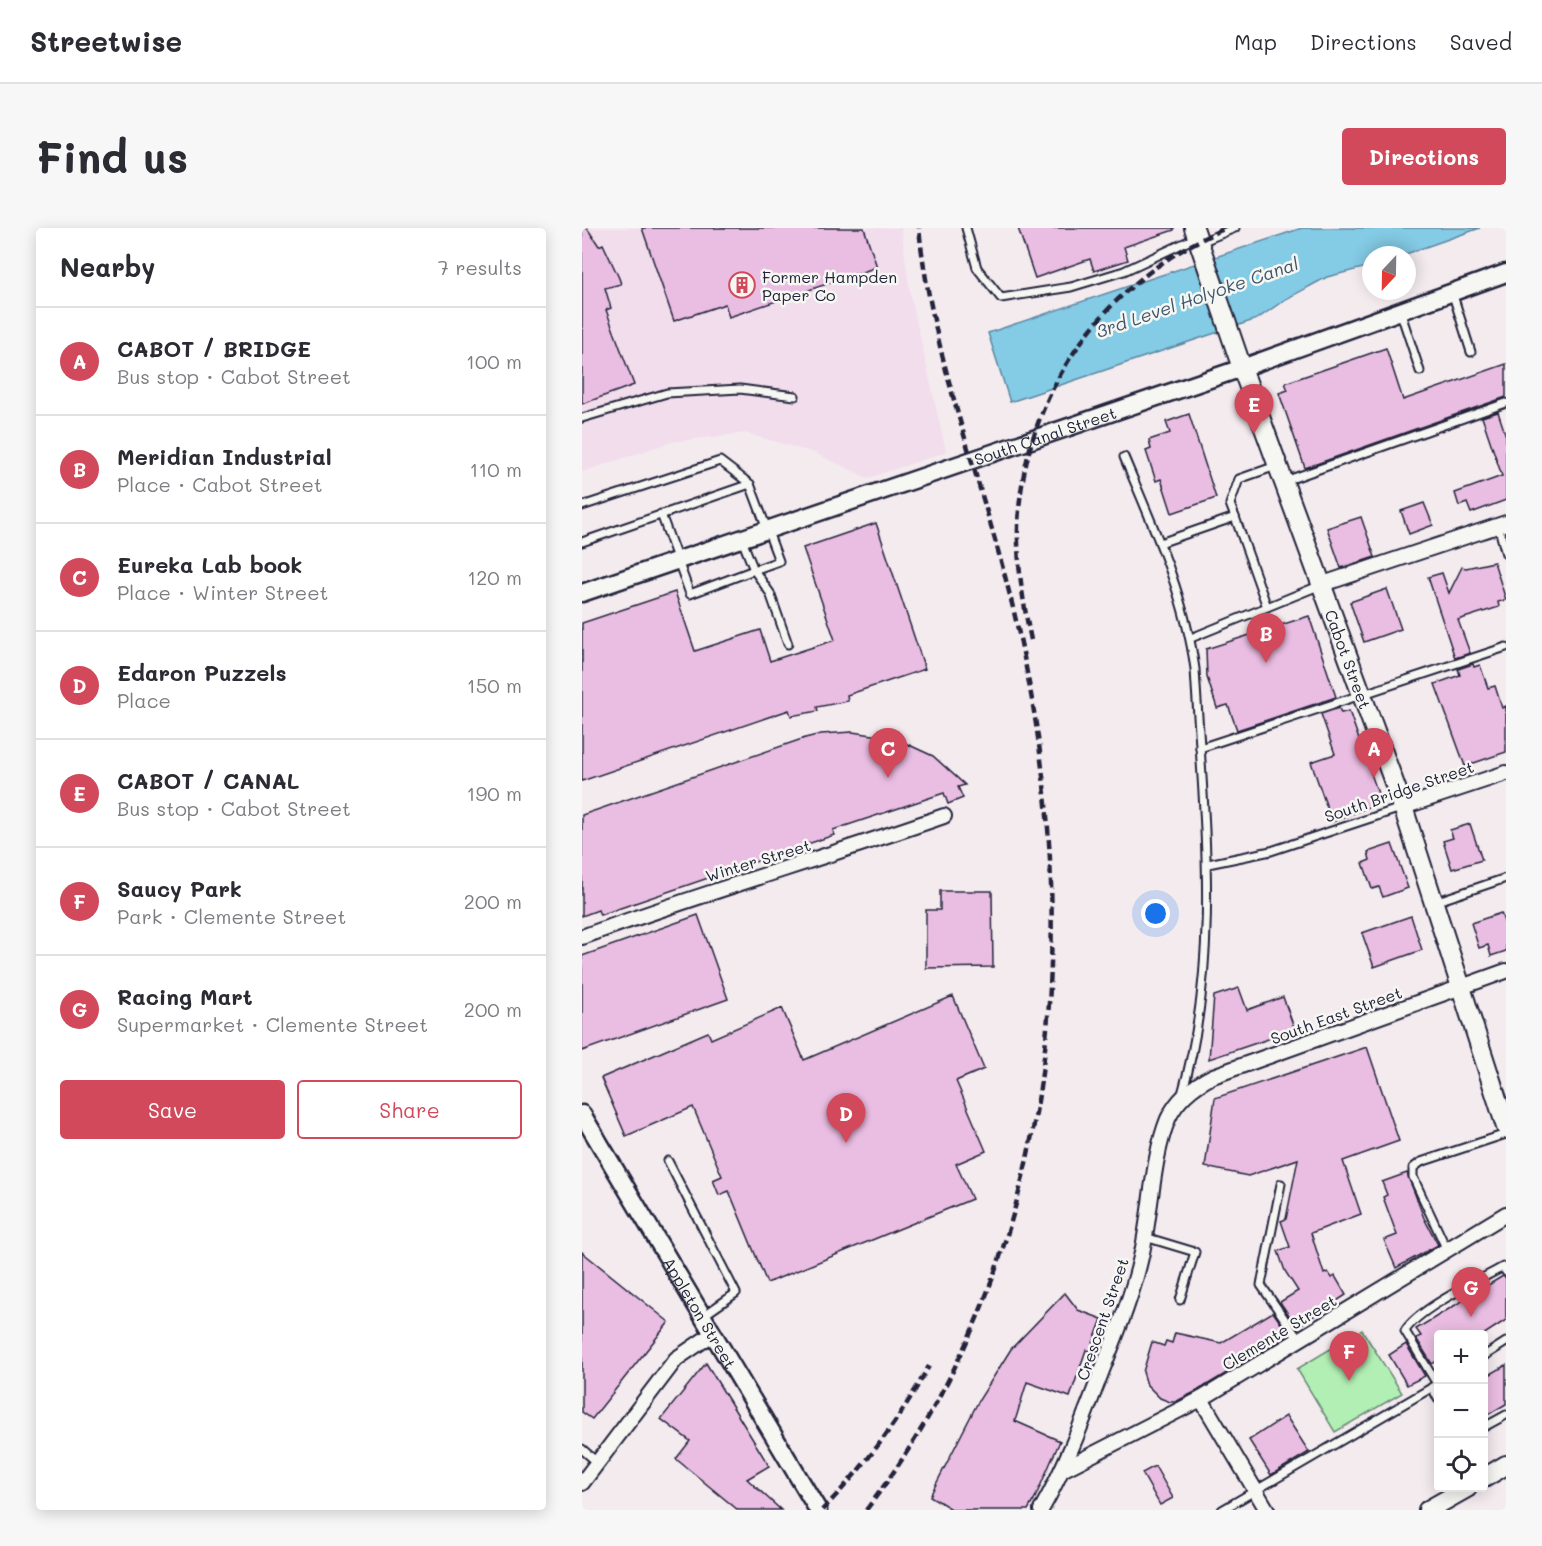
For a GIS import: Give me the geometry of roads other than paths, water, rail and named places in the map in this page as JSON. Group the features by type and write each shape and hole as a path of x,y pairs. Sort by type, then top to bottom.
{"main road":[{"name":"Cabot Street","path":"1198,240 1242,368 1403,807 1506,1127"},
{"path":"1488,1476 1506,1465"},
{"path":"1428,1510 1460,1492"}],"street":[{"name":"South Canal Street","path":"582,593 1242,368 1506,273"},
{"path":"1323,584 1502,524"},
{"name":"South Bridge Street","path":"1403,807 1506,772"},
{"name":"Winter Street","path":"582,937 678,902 820,859 944,816"},
{"name":"South East Street","path":"1181,1098 1197,1084 1213,1076 1506,971"},
{"name":"Crescent Street","path":"1041,1510 1064,1469 1131,1298 1145,1237 1162,1139 1169,1118 1181,1098"},
{"name":"Appleton Street","path":"582,1114 818,1510"},
{"name":"Clemente Street","path":"1064,1469 1201,1400 1506,1214"},
{"path":"582,1483 676,1359 714,1333"},
{"path":"1201,1400 1267,1510"}],"lane":[{"path":"966,228 977,268 1001,298 1071,287 1124,272 1198,240 1235,228"},
{"path":"1452,292 1471,352"},
{"path":"1400,311 1420,371"},
{"path":"582,418 667,393 741,389 795,396"},
{"path":"1267,607 1230,504 1239,479 1281,473 1506,403"},
{"path":"1124,458 1160,543 1191,638 1208,864 1206,931 1200,1001 1193,1057 1181,1098"},
{"path":"582,506 720,461 750,484 779,561 690,594 661,514"},
{"path":"582,542 750,484"},
{"path":"1160,543 1235,517"},
{"path":"1502,524 1506,554"},
{"path":"742,539 754,570 770,593 788,644"},
{"path":"1191,638 1323,584"},
{"path":"1200,748 1506,647"},
{"name":"South Bridge Street","path":"1208,864 1271,851 1403,807"},
{"path":"1434,902 1506,878"},
{"path":"1447,1250 1413,1177 1413,1168 1421,1162 1506,1134"},
{"path":"668,1161 736,1293 703,1316"},
{"path":"1281,1184 1261,1285 1299,1340"},
{"path":"1145,1237 1195,1252 1180,1300"},
{"path":"1435,1384 1405,1331 1411,1322 1503,1267 1506,1272"},
{"path":"1488,1353 1506,1342"},
{"path":"1222,1510 1434,1386"},
{"path":"1488,1425 1506,1415"},
{"path":"582,1449 598,1463"}],"water":[{"name":"3rd Level Holyoke Canal","path":"1302,228 1480,228 1416,250 1416,246 1362,246 1362,268 1327,277 1286,299 1257,319 1010,402 988,333"}],"railway":[{"path":"866,1510 931,1412 981,1308 1017,1199 1040,1087 1051,972 1050,856 1038,740 1017,625 1005,575 948,379 936,329 919,228"},
{"path":"1031,640 1021,583 1018,526 1023,477 1035,430 1054,387 1078,346 1108,310 1143,277 1182,250 1226,228"},
{"path":"822,1510 853,1477 880,1442 906,1405 929,1366"}],"place":[{"name":"Former Hampden Paper Co","path":"742,285"},
{"name":"CABOT / CANAL","path":"1254,434"},
{"name":"Meridian Industrial","path":"1266,663"},
{"name":"Eureka Lab book","path":"888,778"},
{"name":"CABOT / BRIDGE","path":"1374,778"},
{"name":"Edaron Puzzels","path":"846,1143"},
{"name":"Racing Mart","path":"1471,1317"},
{"name":"Saucy Park","path":"1349,1381"}]}
